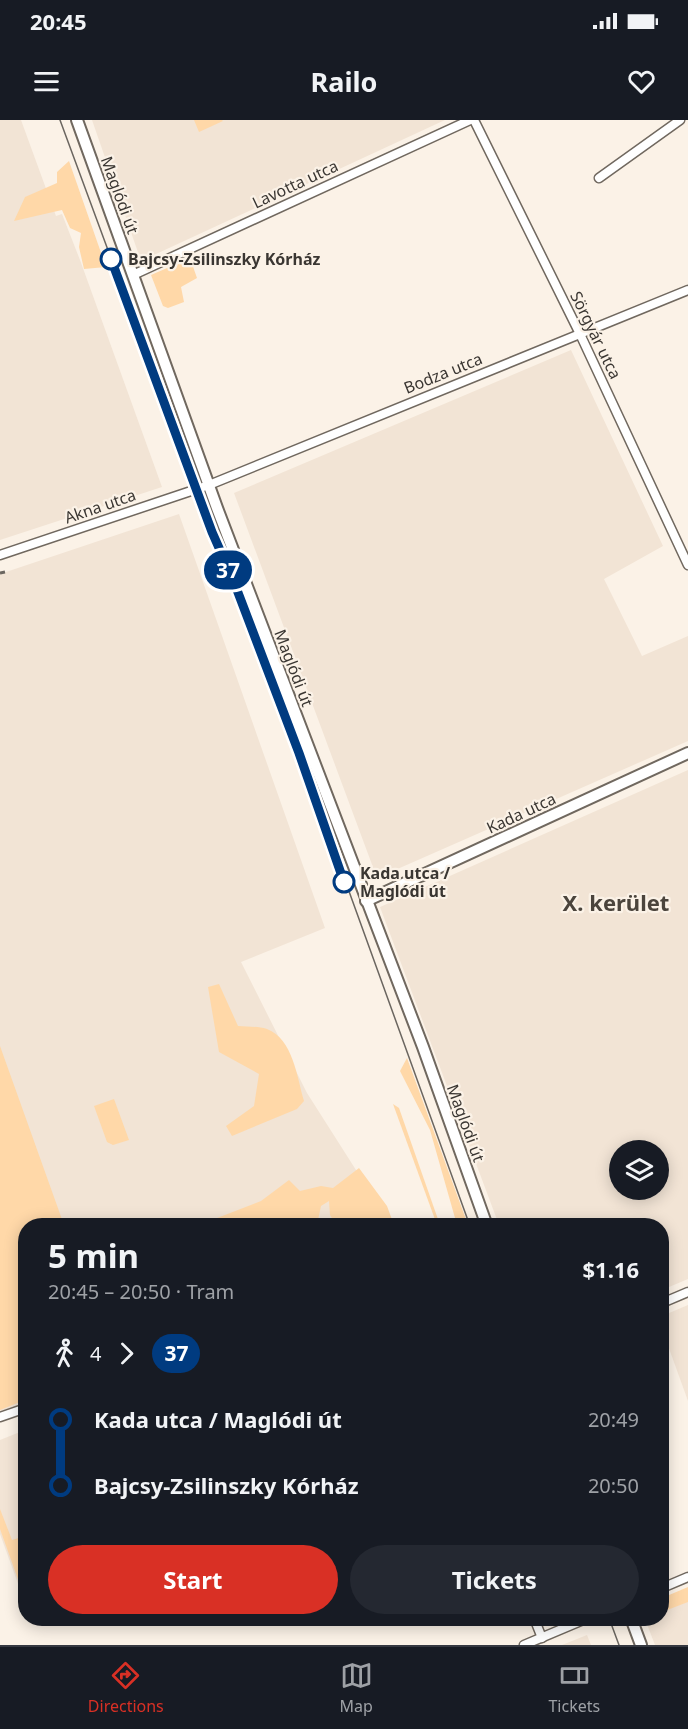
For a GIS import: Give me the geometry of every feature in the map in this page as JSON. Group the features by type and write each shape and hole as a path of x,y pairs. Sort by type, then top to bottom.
{"street":[{"name":"Maglódi út","path":"77,120 209,485 484,1218"},
{"name":"Lavotta utca","path":"133,275 470,120"},
{"name":"Sörgyár utca","path":"474,120 580,334 688,565"},
{"path":"599,178 680,120"},
{"name":"Bodza utca","path":"209,485 688,290"},
{"name":"Akna utca","path":"0,555 209,485"},
{"name":"Kada utca","path":"366,901 688,753"},
{"path":"669,1300 688,1292"},
{"path":"0,1417 18,1411"},
{"path":"669,1585 688,1577"},
{"path":"537,1626 542,1638"},
{"path":"524,1645 570,1626"},
{"path":"634,1626 641,1645"}],"shaded area":[{"path":"0,120 21,120 56,216 62,214 80,260 162,487 0,540"},
{"path":"92,120 445,120 141,261"},
{"path":"194,120 222,120 223,121 199,132"},
{"path":"69,161 106,267 84,269 79,247 81,233 70,228 62,210 14,221 25,197 57,183 57,172"},
{"path":"190,258 197,278 181,287 184,302 168,308 163,306 151,275"},
{"path":"571,350 663,546 604,579 642,656 688,636 688,741 377,878 234,493"},
{"path":"179,514 325,928 241,962 307,1093 387,1218 18,1218 18,1408 0,1414 0,574"},
{"path":"688,770 688,1279 669,1287 669,1218 496,1218 380,907"},
{"path":"219,984 238,1026 267,1029 283,1041 293,1060 304,1101 297,1109 232,1136 226,1126 254,1106 259,1074 219,1052 208,987"},
{"path":"0,1046 61,1218 18,1218 18,1403 0,1410"},
{"path":"407,1058 465,1218 455,1218 430,1130 400,1071"},
{"path":"114,1099 129,1140 113,1145 107,1142 94,1106"},
{"path":"393,1104 399,1108 438,1218 434,1218"},
{"path":"359,1168 387,1206 391,1218 332,1218 329,1201 321,1206 318,1218 217,1218 261,1201 289,1180 300,1191 321,1186 333,1188"},
{"path":"688,1305 688,1401 669,1348 669,1313"},
{"path":"18,1433 18,1584 0,1534 0,1440"},
{"path":"0,1509 12,1540 18,1538 18,1579 0,1529"},
{"path":"688,1587 688,1602 669,1609 669,1595"},
{"path":"688,1595 688,1645 655,1645 648,1626 669,1626 669,1603"},
{"path":"587,1635 591,1645 562,1645"}],"tram line":[{"path":"60,120 212,532 234,582 299,753 467,1218"},
{"name":"37","path":"111,259 212,532 234,582 299,753 344,882"},
{"path":"612,1626 619,1645"}],"railway":[{"path":"0,573 5,572"}],"place":[{"name":"Bajcsy-Zsilinszky Kórház","path":"111,259"},
{"name":"Kada utca / Maglódi út","path":"344,882"}],"district":[{"name":"X. kerület","path":"616,903"}]}
